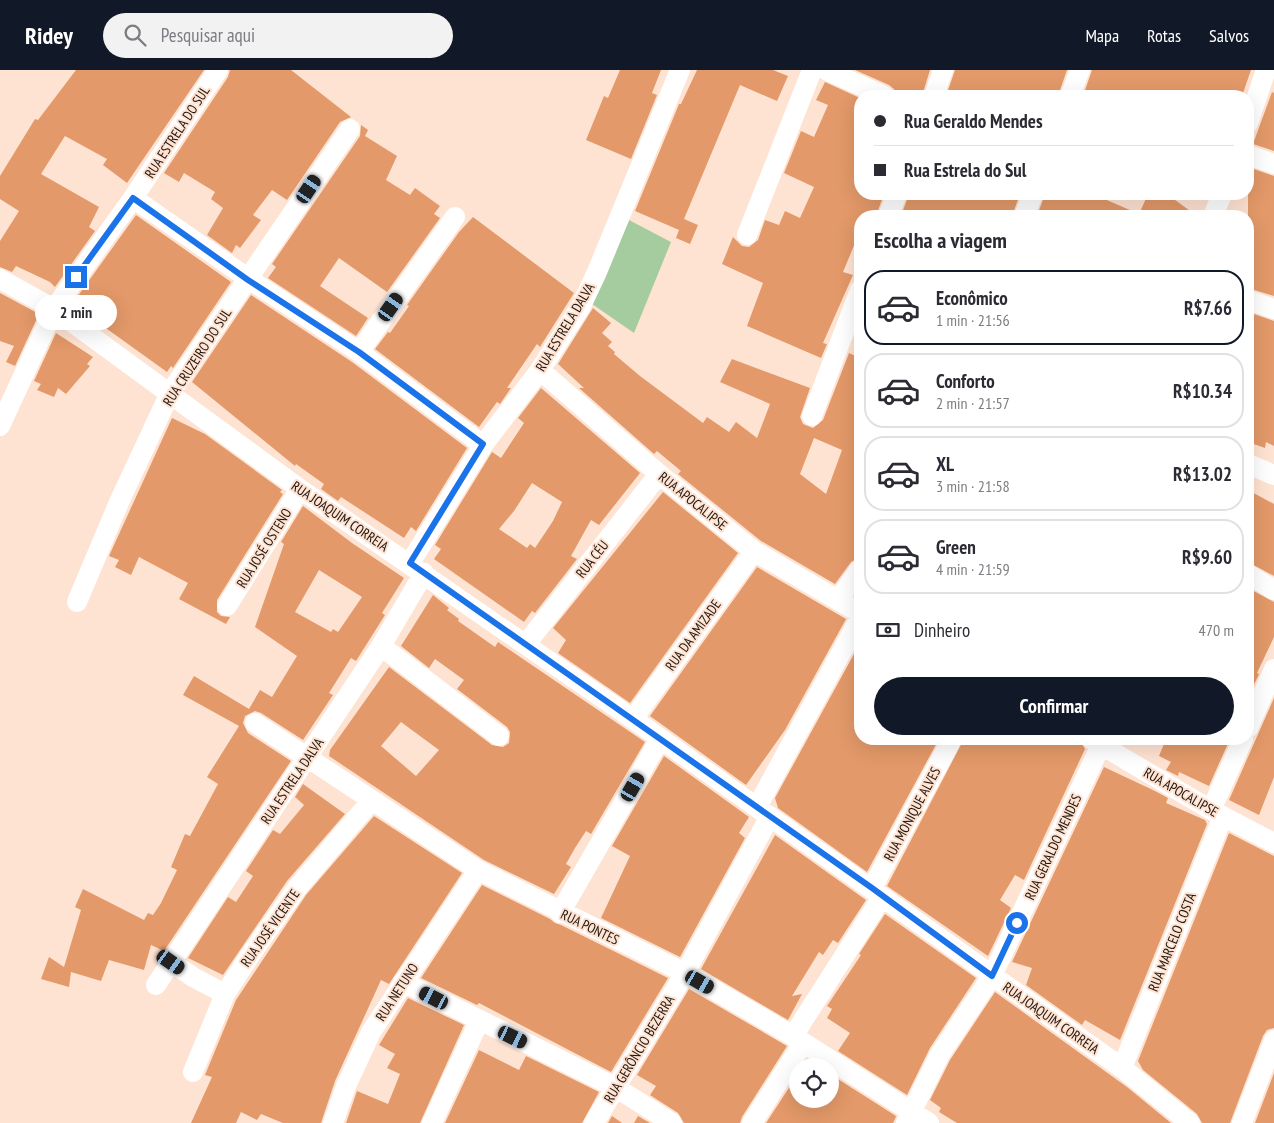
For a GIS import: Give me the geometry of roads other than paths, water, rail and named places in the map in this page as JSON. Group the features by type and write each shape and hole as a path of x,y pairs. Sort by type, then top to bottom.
{"street":[{"name":"RUA ESTRELA DO SUL","path":"0,426 54,309 133,198 218,70"},
{"name":"RUA ESTRELA DALVA","path":"156,985 381,646 417,568 483,444 540,370 580,306 597,272 680,70"},
{"path":"747,235 812,70"},
{"path":"826,70 871,90"},
{"path":"936,90 943,70"},
{"path":"1072,90 1080,70"},
{"path":"1254,105 1266,70"},
{"name":"RUA CRUZEIRO DO SUL","path":"77,602 120,500 170,393 350,129"},
{"path":"1254,158 1274,164"},
{"path":"133,198 248,280 359,352 483,444"},
{"path":"359,352 455,217"},
{"name":"RUA JOAQUIM CORREIA","path":"0,279 54,309 300,489 633,719 1122,1068 1190,1123"},
{"path":"1254,302 1274,309"},
{"path":"812,416 854,306"},
{"name":"RUA APOCALIPSE","path":"540,370 659,474 754,551 854,609"},
{"path":"1254,467 1274,475"},
{"name":"RUA CÉU","path":"526,644 659,474"},
{"name":"RUA JOSÉ OSTENO","path":"227,606 300,489"},
{"name":"RUA DA AMIZADE","path":"633,719 754,551"},
{"path":"838,600 854,577"},
{"path":"1254,578 1274,590"},
{"name":"RUA GERÔNCIO BEZERRA","path":"594,1123 685,973 854,630"},
{"path":"381,646 499,736"},
{"path":"1254,714 1274,669"},
{"name":"RUA PONTES","path":"255,723 478,870 560,913 685,973 798,1040 909,1118 929,1123"},
{"path":"560,913 660,739"},
{"name":"RUA MONIQUE ALVES","path":"752,1123 877,893 949,745"},
{"name":"RUA GERALDO MENDES","path":"909,1118 940,1054 992,976 1094,745"},
{"name":"RUA APOCALIPSE","path":"1109,745 1123,748 1217,813 1274,843"},
{"name":"RUA MARCELO COSTA","path":"1122,1068 1241,745"},
{"name":"RUA JOSÉ VICENTE","path":"193,1072 225,994 297,888 372,800"},
{"name":"RUA NETUNO","path":"334,1123 346,1086 371,1032 478,870"},
{"path":"171,962 193,978 225,994"},
{"path":"403,982 615,1087 672,1123"},
{"path":"432,1123 479,1021"},
{"path":"1242,1123 1274,1040"}]}
